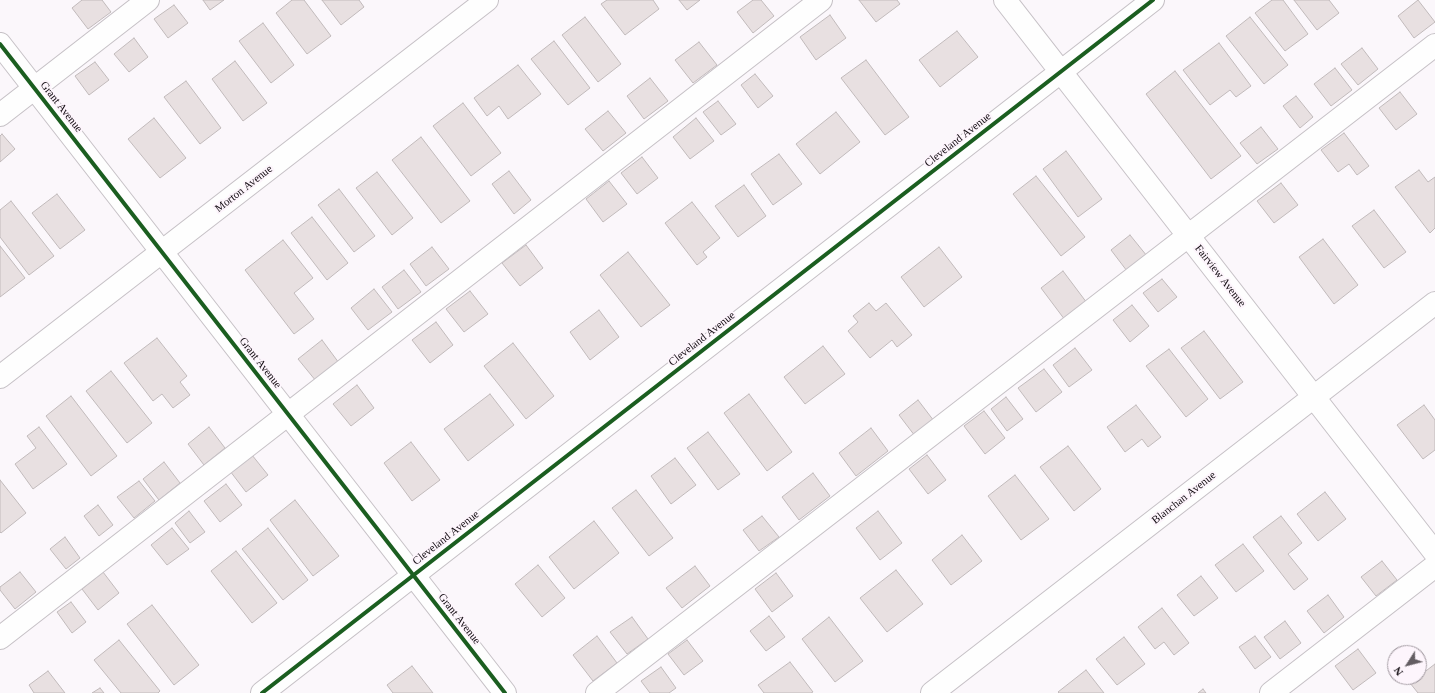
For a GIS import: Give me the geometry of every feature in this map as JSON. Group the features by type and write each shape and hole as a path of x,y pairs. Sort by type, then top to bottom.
{"street":[{"path":"0,115 148,0"},
{"name":"Morton Avenue","path":"0,377 487,0"},
{"path":"0,638 820,0"},
{"name":"Fairview Avenue","path":"1005,0 1435,553"},
{"name":"Cleveland Avenue","path":"262,693 1153,0"},
{"name":"Grant Avenue","path":"0,44 505,693"},
{"path":"597,693 1435,45"},
{"name":"Blanchan Avenue","path":"932,693 1435,303"},
{"path":"1271,693 1435,566"}],"building":[{"path":"82,0 102,0 111,12 88,29 72,8"},
{"path":"203,0 224,0 210,10"},
{"path":"292,0 304,0 331,36 307,54 276,13"},
{"path":"322,0 359,0 364,7 341,25"},
{"path":"607,0 653,0 659,9 625,35 601,4"},
{"path":"679,0 700,0 687,10"},
{"path":"753,0 761,0 774,16 753,33 737,12"},
{"path":"859,0 897,0 900,4 876,22"},
{"path":"1272,0 1283,0 1308,34 1285,51 1255,13"},
{"path":"1294,0 1329,0 1339,13 1317,30"},
{"path":"1418,0 1435,22 1414,38 1398,16"},
{"path":"174,5 188,23 168,38 154,19"},
{"path":"830,15 846,38 816,60 800,37"},
{"path":"585,17 621,64 598,82 562,35"},
{"path":"1250,17 1288,65 1264,84 1226,36"},
{"path":"263,23 294,65 271,83 239,41"},
{"path":"957,31 978,57 940,87 919,60"},
{"path":"134,38 148,57 129,72 114,54"},
{"path":"554,41 590,88 568,105 531,59"},
{"path":"699,42 717,65 693,83 675,60"},
{"path":"1219,43 1251,86 1236,97 1230,90 1210,105 1183,70"},
{"path":"1362,48 1378,69 1358,85 1341,64"},
{"path":"866,60 909,117 885,135 841,78"},
{"path":"235,61 267,103 243,121 212,79"},
{"path":"95,62 109,80 89,95 75,76"},
{"path":"518,65 541,94 508,119 499,106 487,116 474,98"},
{"path":"1335,68 1352,90 1331,106 1314,84"},
{"path":"1175,71 1241,156 1211,179 1146,94"},
{"path":"755,74 773,96 758,108 741,85"},
{"path":"650,78 668,101 644,119 627,96"},
{"path":"186,81 221,128 200,144 164,97"},
{"path":"1400,92 1417,114 1396,130 1379,108"},
{"path":"1296,96 1313,117 1300,128 1283,106"},
{"path":"718,101 736,124 721,135 703,112"},
{"path":"463,103 501,153 471,176 433,126"},
{"path":"608,111 626,133 603,151 585,129"},
{"path":"836,112 860,142 820,174 796,144"},
{"path":"154,118 186,158 160,178 128,139"},
{"path":"696,118 714,141 690,159 673,137"},
{"path":"1261,127 1278,149 1257,164 1240,143"},
{"path":"1344,133 1369,166 1357,175 1349,164 1338,172 1321,150"},
{"path":"2,134 15,149 0,162 0,136"},
{"path":"421,137 470,201 441,223 392,160"},
{"path":"1066,151 1102,199 1078,217 1043,169"},
{"path":"779,154 802,184 773,205 751,174"},
{"path":"642,157 658,178 637,194 621,173"},
{"path":"1419,170 1428,182 1435,177 1435,228 1430,233 1395,187"},
{"path":"509,171 531,200 514,214 492,184"},
{"path":"377,172 413,218 392,235 356,188"},
{"path":"1036,176 1085,237 1061,256 1013,194"},
{"path":"609,181 627,204 603,222 586,199"},
{"path":"1281,183 1298,205 1274,223 1257,201"},
{"path":"744,185 766,216 738,237 715,206"},
{"path":"339,189 375,236 354,252 318,205"},
{"path":"57,194 85,230 60,249 32,213"},
{"path":"11,201 54,256 29,275 0,237 0,210"},
{"path":"692,202 720,238 703,252 707,257 697,265 665,223"},
{"path":"1374,210 1406,252 1384,268 1352,226"},
{"path":"312,217 348,263 327,280 291,233"},
{"path":"1130,235 1147,256 1127,271 1111,250"},
{"path":"1323,239 1358,285 1334,304 1299,257"},
{"path":"283,240 313,278 294,293 314,319 294,334 245,270"},
{"path":"526,245 543,268 520,286 502,263"},
{"path":"0,246 25,278 0,297"},
{"path":"432,247 449,269 426,286 410,264"},
{"path":"939,247 962,277 924,307 901,277"},
{"path":"628,252 670,305 641,327 600,275"},
{"path":"404,270 421,292 398,309 382,287"},
{"path":"1063,271 1087,303 1065,320 1041,288"},
{"path":"1162,279 1177,297 1158,312 1143,293"},
{"path":"374,289 392,312 368,330 351,308"},
{"path":"470,291 488,314 464,332 446,309"},
{"path":"869,303 876,311 886,303 912,335 897,347 892,340 870,358 848,331 858,322 853,316"},
{"path":"1132,305 1149,326 1130,342 1113,320"},
{"path":"599,310 619,337 590,360 570,332"},
{"path":"436,322 453,345 430,363 412,340"},
{"path":"1204,331 1243,382 1220,399 1181,348"},
{"path":"157,338 187,376 180,382 190,395 173,408 162,394 153,401 124,363"},
{"path":"322,340 339,363 316,381 298,359"},
{"path":"513,343 554,396 526,419 484,366"},
{"path":"823,346 845,374 805,404 784,377"},
{"path":"1075,348 1092,370 1069,387 1053,365"},
{"path":"1169,349 1208,399 1186,417 1146,366"},
{"path":"1044,369 1062,392 1036,412 1018,388"},
{"path":"111,371 152,423 127,443 86,391"},
{"path":"357,385 374,408 351,426 333,404"},
{"path":"490,394 514,425 468,461 444,429"},
{"path":"749,394 792,452 767,471 724,413"},
{"path":"71,396 117,456 91,476 46,416"},
{"path":"1006,397 1023,419 1007,431 991,409"},
{"path":"918,400 934,421 915,436 899,415"},
{"path":"1136,405 1161,437 1148,447 1142,439 1125,452 1107,427"},
{"path":"1424,405 1435,420 1435,450 1423,459 1397,425"},
{"path":"984,411 1005,438 985,454 964,426"},
{"path":"39,427 67,464 33,489 15,464 36,448 27,436"},
{"path":"209,427 225,448 204,465 188,444"},
{"path":"871,428 888,451 856,476 839,453"},
{"path":"708,432 740,474 718,490 687,448"},
{"path":"411,442 440,480 412,501 384,463"},
{"path":"1068,446 1101,489 1074,511 1040,467"},
{"path":"252,455 268,475 246,492 230,471"},
{"path":"927,455 946,480 928,494 909,469"},
{"path":"675,458 696,485 671,504 651,476"},
{"path":"164,462 180,483 159,500 143,479"},
{"path":"813,473 830,496 799,520 782,497"},
{"path":"1015,475 1049,519 1021,540 988,496"},
{"path":"0,480 26,513 1,533 0,532"},
{"path":"139,481 155,501 134,518 117,497"},
{"path":"226,484 242,505 220,522 204,501"},
{"path":"636,490 673,538 649,556 612,508"},
{"path":"1325,492 1346,519 1318,541 1297,514"},
{"path":"295,500 339,556 313,576 270,520"},
{"path":"98,505 113,525 99,536 84,516"},
{"path":"189,511 205,532 190,543 175,523"},
{"path":"878,511 902,543 880,560 856,528"},
{"path":"762,516 779,537 759,551 743,530"},
{"path":"1281,516 1302,543 1288,554 1308,579 1294,590 1253,537"},
{"path":"594,521 619,553 574,589 549,557"},
{"path":"172,528 189,549 167,565 151,545"},
{"path":"268,528 308,580 283,600 242,549"},
{"path":"962,535 982,561 951,585 932,560"},
{"path":"65,537 80,558 66,569 50,549"},
{"path":"1243,544 1264,571 1236,592 1215,565"},
{"path":"236,551 277,603 252,623 211,571"},
{"path":"1382,561 1397,580 1376,596 1361,577"},
{"path":"538,565 565,598 542,617 515,584"},
{"path":"695,566 710,586 682,608 666,588"},
{"path":"896,570 923,604 887,632 860,598"},
{"path":"20,572 36,592 15,609 0,590 0,587"},
{"path":"103,572 119,593 98,610 82,589"},
{"path":"776,573 793,596 772,612 755,589"},
{"path":"1201,576 1218,598 1194,616 1177,595"},
{"path":"1328,595 1344,617 1324,633 1307,611"},
{"path":"71,602 86,622 72,633 57,612"},
{"path":"152,605 199,665 174,685 127,624"},
{"path":"1162,608 1189,643 1174,655 1164,642 1155,649 1138,627"},
{"path":"769,616 785,637 766,651 750,631"},
{"path":"632,617 648,639 627,654 610,632"},
{"path":"829,617 863,661 835,682 802,639"},
{"path":"1285,621 1301,643 1280,659 1264,637"},
{"path":"597,636 617,663 593,681 573,655"},
{"path":"1255,636 1271,657 1255,669 1239,647"},
{"path":"1124,637 1145,664 1117,685 1096,659"},
{"path":"119,640 160,691 158,693 121,693 94,660"},
{"path":"687,640 703,661 684,675 668,654"},
{"path":"1358,649 1376,673 1353,690 1335,666"},
{"path":"790,662 813,692 764,693 758,685"},
{"path":"1435,664 1435,693 1418,693 1412,685 1427,685 1427,670"},
{"path":"412,666 433,693 393,693 387,685"},
{"path":"661,667 676,688 669,693 650,693 641,681"},
{"path":"1086,670 1104,693 1058,692"},
{"path":"48,671 65,693 34,693 29,685"},
{"path":"100,688 104,693 92,693"},
{"path":"1203,689 1206,693 1198,693"}],"cycle path":[{"path":"262,693 1153,0"},
{"path":"0,44 505,693"}]}
